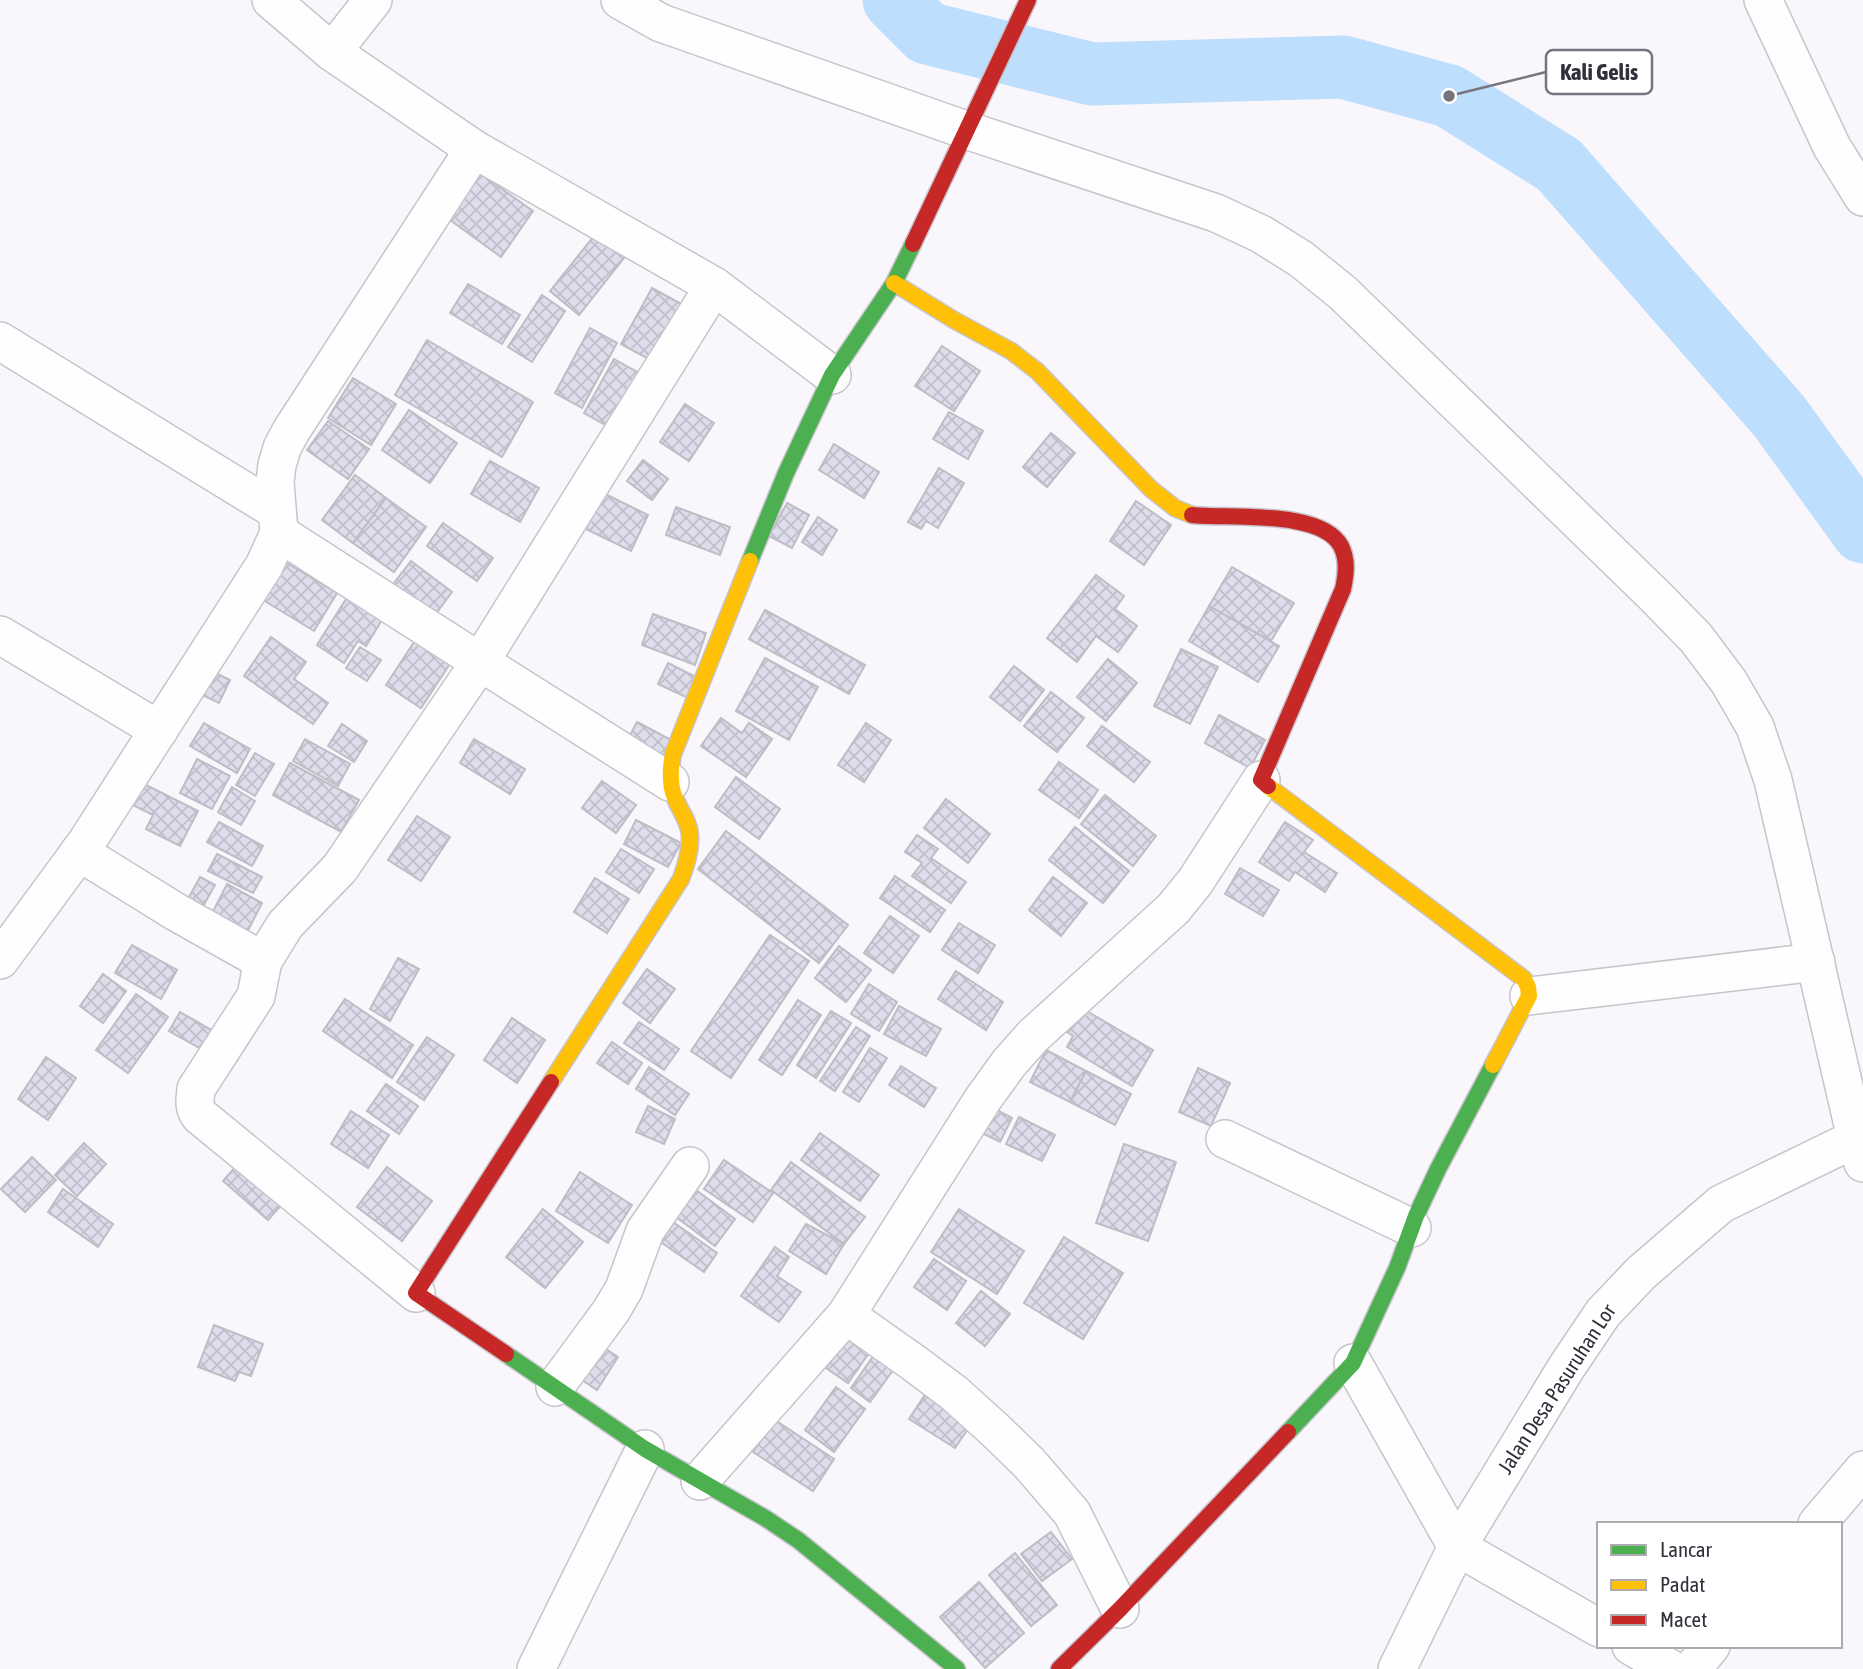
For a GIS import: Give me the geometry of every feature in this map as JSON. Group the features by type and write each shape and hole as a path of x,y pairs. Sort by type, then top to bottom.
{"street":[{"path":"271,0 332,52 474,149 714,286 832,376"},
{"path":"332,52 373,0"},
{"path":"620,0 661,23 966,130 1216,213 1261,234 1301,259 1343,293 1646,587 1696,638 1729,682 1755,726 1773,780 1861,1146"},
{"path":"416,1293 681,879 690,847 690,835 687,820 670,782 671,760 675,747 786,473 832,376 894,283 1028,0"},
{"path":"1763,0 1832,147 1863,197"},
{"path":"0,960 79,852 264,566 278,522 275,482 282,448 474,149"},
{"path":"700,1481 846,1315 1009,1063 1033,1036 1173,909 1195,882 1261,780 1343,589 1346,567 1342,548 1330,533 1293,519 1189,515 1169,506 1037,371 985,335 954,320 894,283"},
{"path":"714,286 480,662 340,868 285,925 263,961 256,996 196,1089 194,1103 200,1116 416,1293 645,1449 798,1540 957,1669"},
{"path":"0,341 278,522 480,662 670,782"},
{"path":"0,635 159,730"},
{"path":"1059,1669 1120,1609 1353,1363 1397,1268 1438,1169 1529,996 1524,979 1261,780"},
{"path":"79,852 176,912 263,961"},
{"path":"1529,996 1816,962"},
{"path":"1225,1139 1412,1228"},
{"name":"Jalan Desa Pasuruhan Lor","path":"1397,1669 1457,1547 1603,1313 1641,1273 1721,1204 1861,1146"},
{"path":"555,1387 611,1311 624,1289 645,1231 690,1166"},
{"path":"846,1315 954,1393 1029,1463 1072,1513 1120,1609"},
{"path":"1353,1363 1457,1547 1597,1627"},
{"path":"536,1669 645,1449"},
{"path":"1819,1522 1863,1470"},
{"path":"1634,1648 1671,1669"},
{"path":"1692,1669 1709,1648"}],"building":[{"path":"478,172 533,211 501,257 446,217"},
{"path":"598,231 627,254 579,315 550,291"},
{"path":"468,284 520,315 502,344 450,313"},
{"path":"652,288 685,306 654,362 621,344"},
{"path":"542,295 565,311 532,362 508,347"},
{"path":"590,328 617,343 582,408 555,393"},
{"path":"427,340 533,402 502,457 395,395"},
{"path":"942,346 980,371 954,411 915,386"},
{"path":"614,359 648,378 618,432 584,413"},
{"path":"353,378 396,404 371,445 328,418"},
{"path":"685,404 714,423 689,461 660,442"},
{"path":"409,410 457,443 430,483 382,450"},
{"path":"949,412 983,431 968,459 933,439"},
{"path":"328,421 369,449 348,479 307,450"},
{"path":"1051,433 1075,453 1047,487 1023,467"},
{"path":"834,444 879,472 864,498 819,470"},
{"path":"643,460 668,479 652,500 627,481"},
{"path":"490,461 539,488 520,522 471,494"},
{"path":"939,468 964,483 938,528 926,521 921,529 908,522"},
{"path":"355,475 386,498 353,543 322,520"},
{"path":"603,493 648,515 631,551 586,529"},
{"path":"386,498 426,527 394,572 353,543"},
{"path":"1136,501 1171,525 1144,565 1110,541"},
{"path":"787,503 809,515 792,548 769,536"},
{"path":"676,507 730,527 720,555 666,535"},
{"path":"818,517 837,530 822,555 802,542"},
{"path":"443,523 493,558 477,581 427,546"},
{"path":"411,561 452,592 429,623 387,592"},
{"path":"285,562 337,593 314,631 263,600"},
{"path":"1232,567 1294,603 1271,641 1209,606"},
{"path":"1096,575 1124,596 1115,609 1137,626 1118,652 1096,636 1077,662 1047,638"},
{"path":"353,588 388,610 366,646 358,641 344,663 317,645"},
{"path":"1209,606 1279,646 1258,682 1189,641"},
{"path":"765,610 865,665 849,694 749,639"},
{"path":"653,614 706,633 695,665 642,645"},
{"path":"420,633 455,656 421,708 386,685"},
{"path":"271,637 306,662 294,679 328,703 313,724 244,676"},
{"path":"360,647 381,660 367,681 346,668"},
{"path":"1181,649 1218,667 1190,724 1154,706"},
{"path":"765,658 818,687 789,740 736,711"},
{"path":"1108,659 1137,683 1106,721 1077,697"},
{"path":"668,663 698,678 688,698 658,684"},
{"path":"1014,666 1044,690 1020,721 990,697"},
{"path":"205,668 230,680 219,703 194,691"},
{"path":"1051,692 1084,718 1057,752 1024,726"},
{"path":"1219,715 1265,740 1250,768 1205,743"},
{"path":"721,718 742,733 749,723 772,739 746,777 701,746"},
{"path":"637,722 673,741 663,760 627,741"},
{"path":"204,723 250,749 237,773 190,746"},
{"path":"866,723 891,740 864,782 838,765"},
{"path":"342,724 367,741 354,762 328,746"},
{"path":"1102,726 1150,762 1134,782 1087,746"},
{"path":"305,739 350,764 338,786 293,761"},
{"path":"474,739 525,769 510,794 460,763"},
{"path":"255,753 274,764 255,796 236,785"},
{"path":"197,759 230,776 212,809 180,793"},
{"path":"1059,762 1098,790 1079,818 1039,790"},
{"path":"290,763 359,800 341,832 273,795"},
{"path":"736,777 780,809 759,839 715,807"},
{"path":"602,781 636,805 616,833 582,808"},
{"path":"142,783 198,811 180,846 146,829 153,815 131,804"},
{"path":"232,787 255,801 241,825 218,812"},
{"path":"1105,795 1156,836 1133,866 1081,824"},
{"path":"946,799 990,834 968,863 924,828"},
{"path":"417,816 450,837 421,881 388,860"},
{"path":"636,820 681,843 668,867 624,844"},
{"path":"219,822 263,846 252,866 207,842"},
{"path":"1285,822 1313,840 1304,852 1337,873 1325,892 1295,872 1289,881 1259,862"},
{"path":"1075,827 1129,871 1103,903 1049,860"},
{"path":"726,831 848,925 819,963 698,869"},
{"path":"917,835 938,849 931,858 966,882 951,903 912,876 922,863 905,852"},
{"path":"621,849 654,869 639,893 606,872"},
{"path":"217,854 262,877 253,893 208,871"},
{"path":"1240,868 1279,890 1263,916 1225,894"},
{"path":"895,876 945,910 930,932 880,898"},
{"path":"200,877 215,885 197,917 183,908"},
{"path":"1053,877 1087,903 1061,936 1029,910"},
{"path":"595,878 629,899 607,933 574,912"},
{"path":"227,884 262,903 242,942 207,923"},
{"path":"890,916 919,936 893,973 864,953"},
{"path":"959,923 995,945 978,973 942,950"},
{"path":"770,935 809,961 731,1078 691,1051"},
{"path":"132,945 177,970 161,999 115,973"},
{"path":"839,946 871,970 846,1002 815,978"},
{"path":"398,958 419,969 390,1021 370,1009"},
{"path":"647,969 675,989 650,1023 623,1003"},
{"path":"956,971 1003,1002 986,1030 938,999"},
{"path":"103,974 126,991 103,1023 80,1006"},
{"path":"869,984 897,1002 879,1031 851,1014"},
{"path":"136,994 168,1017 128,1073 96,1050"},
{"path":"345,999 413,1045 392,1078 323,1031"},
{"path":"798,1000 821,1015 782,1075 759,1060"},
{"path":"899,1006 941,1029 926,1056 884,1034"},
{"path":"1085,1010 1153,1050 1132,1086 1067,1047 1073,1036 1058,1026 1066,1013 1078,1020"},
{"path":"831,1011 851,1023 816,1078 797,1065"},
{"path":"180,1012 213,1031 203,1050 169,1031"},
{"path":"512,1018 545,1040 517,1083 484,1060"},
{"path":"639,1022 679,1049 664,1070 624,1043"},
{"path":"856,1027 870,1036 835,1091 820,1081"},
{"path":"427,1037 454,1055 424,1100 397,1082"},
{"path":"612,1042 642,1063 628,1084 597,1063"},
{"path":"870,1048 887,1058 859,1102 843,1092"},
{"path":"1046,1050 1086,1071 1070,1102 1030,1082"},
{"path":"46,1057 76,1078 48,1120 18,1099"},
{"path":"901,1066 936,1088 924,1107 889,1085"},
{"path":"649,1067 689,1094 675,1115 636,1089"},
{"path":"1198,1068 1230,1083 1211,1126 1179,1112"},
{"path":"1086,1071 1131,1094 1115,1125 1070,1102"},
{"path":"386,1084 418,1106 399,1134 367,1111"},
{"path":"648,1106 675,1119 664,1144 636,1132"},
{"path":"991,1107 1012,1118 1000,1142 978,1131"},
{"path":"351,1111 389,1135 368,1168 331,1144"},
{"path":"1019,1117 1055,1135 1042,1161 1006,1144"},
{"path":"820,1133 879,1175 860,1201 801,1160"},
{"path":"84,1143 106,1164 77,1196 55,1175"},
{"path":"1124,1144 1176,1162 1148,1241 1096,1223"},
{"path":"246,1155 290,1195 268,1220 223,1181"},
{"path":"32,1157 56,1180 25,1212 1,1189"},
{"path":"724,1160 773,1193 753,1222 704,1189"},
{"path":"791,1162 865,1217 844,1244 771,1190"},
{"path":"387,1167 432,1201 402,1241 357,1207"},
{"path":"580,1172 632,1205 608,1243 556,1211"},
{"path":"692,1187 735,1219 715,1246 672,1214"},
{"path":"63,1189 113,1224 98,1247 48,1212"},
{"path":"543,1209 583,1242 545,1288 506,1257"},
{"path":"959,1209 1024,1251 997,1294 931,1252"},
{"path":"666,1217 717,1253 704,1272 652,1236"},
{"path":"806,1224 844,1244 826,1274 789,1251"},
{"path":"1064,1237 1123,1273 1083,1339 1024,1303"},
{"path":"775,1247 789,1257 777,1276 801,1292 779,1322 741,1296"},
{"path":"934,1259 966,1281 947,1310 914,1287"},
{"path":"981,1291 1010,1314 985,1346 956,1323"},
{"path":"214,1325 263,1344 251,1376 239,1372 235,1381 198,1367"},
{"path":"855,1328 876,1343 848,1383 826,1368"},
{"path":"594,1341 618,1357 597,1390 573,1374"},
{"path":"881,1345 901,1359 870,1402 851,1388"},
{"path":"836,1387 865,1409 834,1452 805,1430"},
{"path":"930,1387 976,1417 955,1448 909,1419"},
{"path":"775,1420 834,1459 813,1491 753,1452"},
{"path":"1051,1532 1072,1559 1042,1581 1021,1554"},
{"path":"1015,1553 1057,1605 1031,1626 989,1575"},
{"path":"979,1582 1024,1633 985,1668 940,1617"}],"waterway":[{"path":"894,0 927,33 1092,74 1343,67 1449,96 1559,165 1779,416 1863,532"}],"traffic: fast":[{"path":"750,561 786,473 832,375 894,283 913,244"},
{"path":"1288,1432 1353,1363 1397,1268 1416,1216 1438,1169 1493,1065"},
{"path":"506,1354 645,1449 798,1540 957,1669"}],"traffic: slow":[{"path":"894,283 1011,351 1037,371 1151,489 1175,508 1192,515"},
{"path":"551,1082 681,879 689,852 690,835 672,787 673,754 750,561"},
{"path":"1268,786 1524,979 1529,996 1493,1065"}],"traffic: jam":[{"path":"913,244 1028,0"},
{"path":"1192,515 1273,518 1314,526 1330,534 1341,546 1345,557 1343,589 1261,780 1268,786"},
{"path":"506,1354 416,1293 551,1082"},
{"path":"1059,1669 1120,1609 1288,1432"}],"place":[{"name":"Kali Gelis","path":"1449,96"}]}
